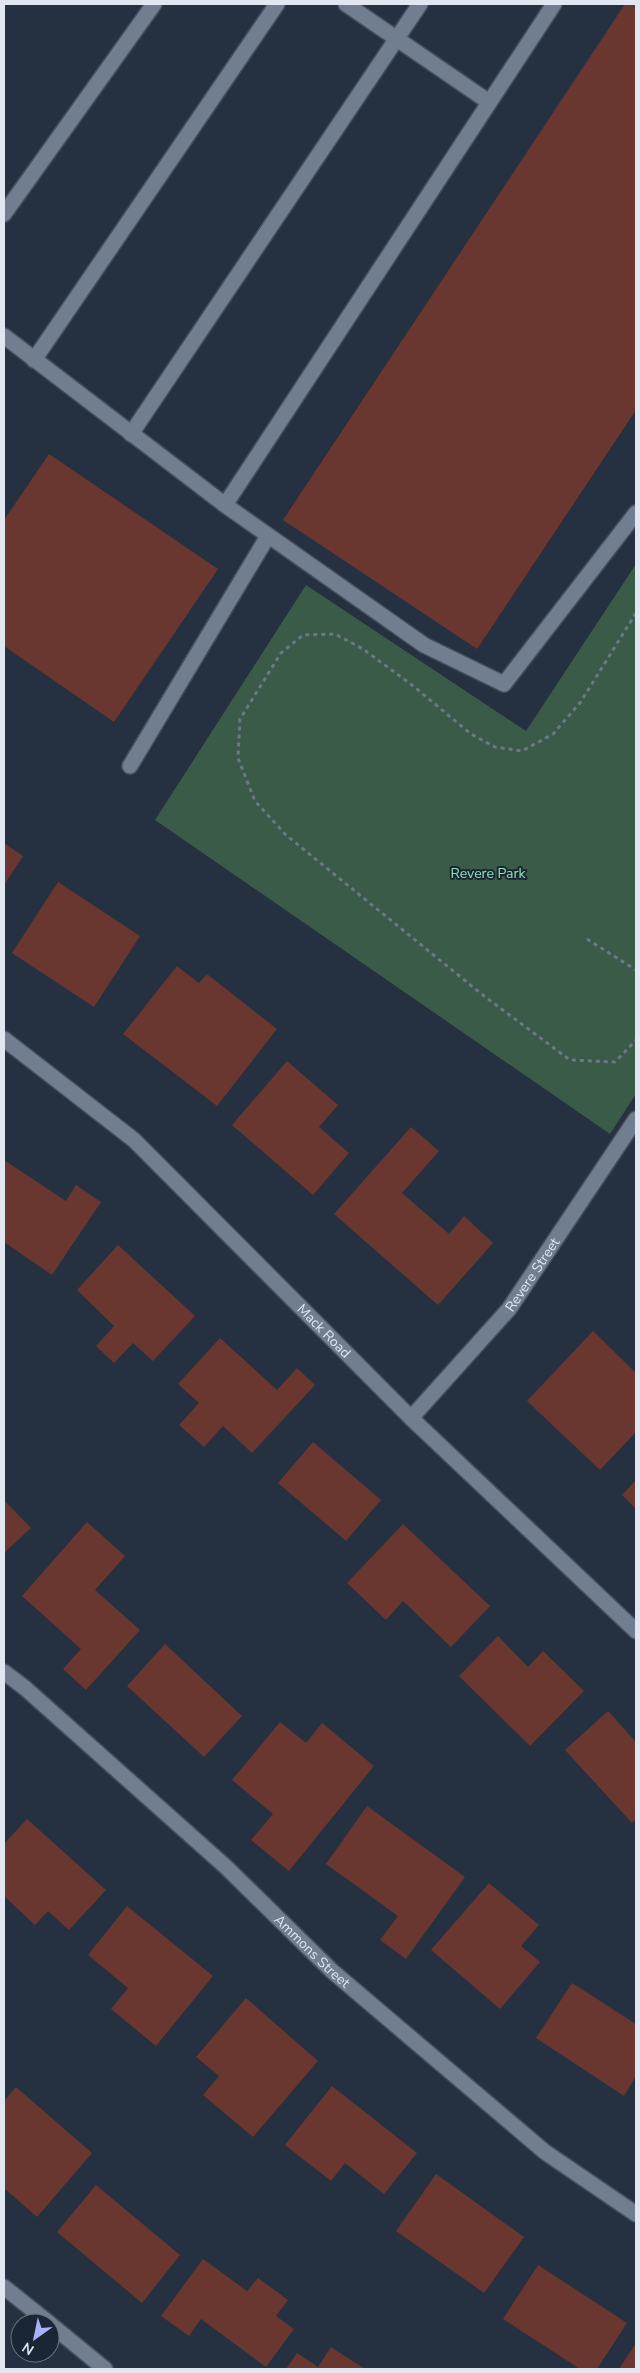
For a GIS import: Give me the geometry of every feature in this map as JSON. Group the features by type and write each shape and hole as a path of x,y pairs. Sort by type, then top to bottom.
{"street":[{"path":"4,214 154,4"},
{"path":"34,360 277,4"},
{"path":"346,4 489,102"},
{"path":"132,434 420,4"},
{"path":"225,505 554,4"},
{"path":"4,336 225,505 424,645 504,684 636,514"},
{"path":"130,766 268,536"},
{"name":"Mack Road","path":"4,1039 134,1140 411,1418 636,1631"},
{"name":"Revere Street","path":"411,1418 509,1309 636,1119"},
{"name":"Ammons Street","path":"4,1672 25,1688 226,1867 340,1978 544,2152 636,2214"},
{"path":"4,2287 37,2313"},
{"path":"60,2331 105,2369"}],"path":[{"path":"636,613 580,703 553,734 522,751 495,747 470,734 412,685 363,649 335,634 303,635 281,653 240,719 238,758 255,801 286,835 484,996 570,1060 615,1062 636,1040"},
{"path":"587,939 636,970"}],"green space":[{"name":"Revere Park","path":"636,564 636,1094 610,1134 155,820 306,585 526,731"}],"building":[{"path":"625,4 636,4 636,410 477,649 283,520"},
{"path":"49,454 218,569 114,722 4,646 4,520"},
{"path":"4,843 23,856 4,885"},
{"path":"58,882 140,936 94,1007 12,953"},
{"path":"177,966 199,983 207,974 277,1029 217,1106 123,1034"},
{"path":"287,1061 338,1105 319,1127 349,1153 313,1195 232,1125"},
{"path":"411,1127 439,1151 402,1193 449,1234 464,1216 493,1243 438,1305 334,1214"},
{"path":"4,1160 66,1201 76,1185 101,1202 52,1275 4,1242"},
{"path":"118,1245 195,1316 153,1361 133,1343 114,1363 96,1346 114,1326 77,1290"},
{"path":"593,1331 636,1373 636,1432 600,1470 527,1401"},
{"path":"220,1338 277,1390 297,1368 315,1385 252,1453 223,1426 204,1447 179,1425 199,1403 178,1384"},
{"path":"313,1442 381,1500 346,1541 278,1483"},
{"path":"636,1480 636,1509 622,1495"},
{"path":"4,1500 31,1528 4,1553"},
{"path":"87,1522 125,1556 95,1590 140,1630 86,1690 63,1669 81,1649 22,1596"},
{"path":"403,1524 490,1606 451,1647 403,1601 386,1620 347,1583"},
{"path":"498,1636 528,1667 543,1651 584,1691 530,1746 459,1676"},
{"path":"165,1644 242,1716 204,1757 127,1686"},
{"path":"608,1711 636,1742 636,1819 632,1823 565,1750"},
{"path":"280,1722 306,1743 322,1723 374,1766 289,1871 251,1840 273,1814 232,1780"},
{"path":"367,1806 465,1877 406,1959 380,1940 398,1916 326,1864"},
{"path":"27,1819 106,1890 69,1930 48,1911 35,1925 4,1896 4,1844"},
{"path":"489,1883 539,1925 521,1946 540,1962 500,2009 431,1950"},
{"path":"127,1906 213,1976 156,2046 111,2009 128,1988 88,1955"},
{"path":"572,1983 636,2024 636,2076 624,2096 536,2038"},
{"path":"246,1998 318,2061 253,2137 203,2095 219,2076 196,2057"},
{"path":"332,2086 417,2153 384,2194 345,2163 331,2181 285,2145"},
{"path":"16,2087 92,2153 37,2217 4,2188 4,2101"},
{"path":"436,2174 524,2237 484,2293 396,2231"},
{"path":"96,2185 180,2255 142,2303 57,2232"},
{"path":"203,2259 247,2291 258,2278 288,2300 276,2316 294,2329 266,2367 201,2319 189,2336 161,2316"},
{"path":"538,2265 627,2323 597,2369 580,2369 503,2319"},
{"path":"636,2343 636,2369 619,2369"},
{"path":"331,2347 365,2369 286,2369 297,2353 318,2367"}]}
